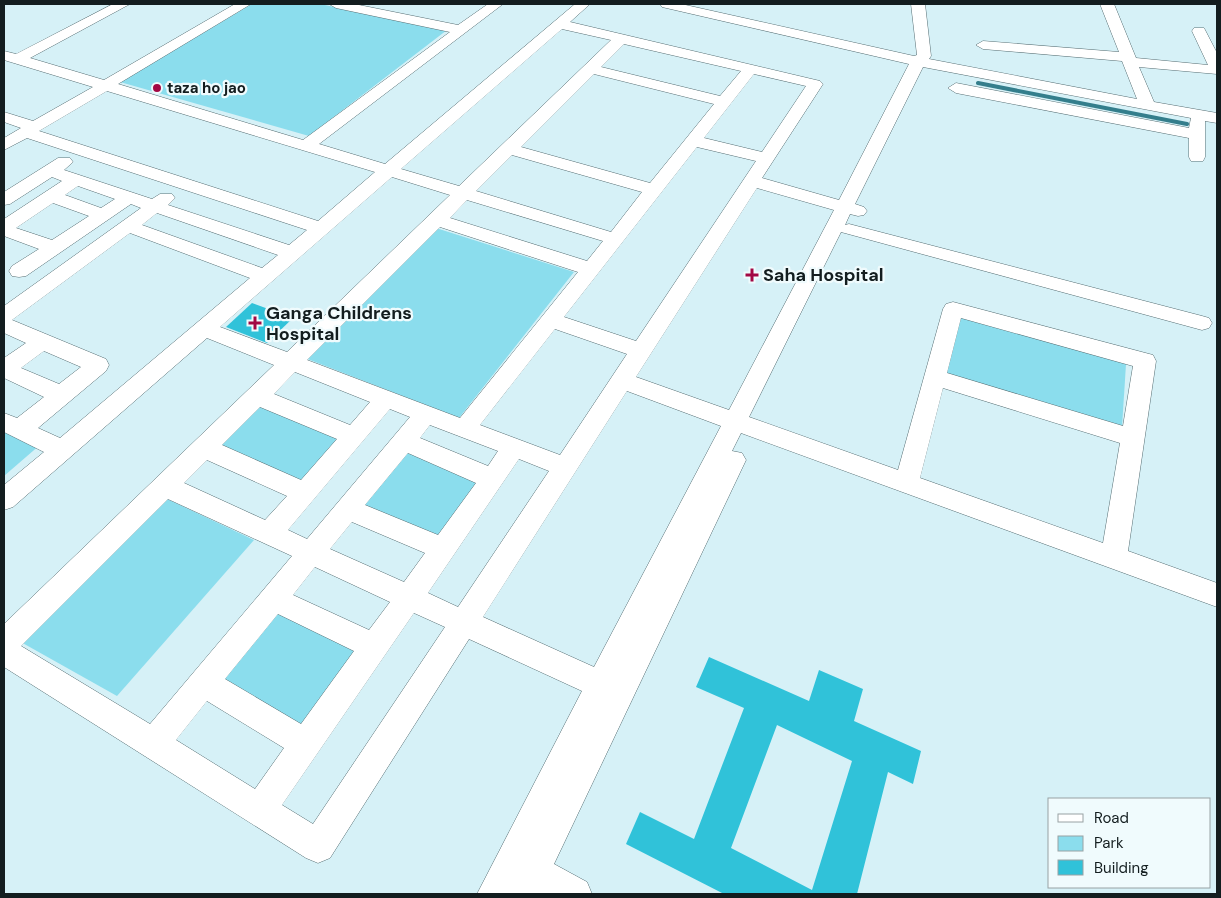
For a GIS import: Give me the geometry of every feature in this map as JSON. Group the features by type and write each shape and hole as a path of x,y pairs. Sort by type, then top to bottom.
{"street":[{"path":"10,57 123,4"},
{"path":"4,145 244,4"},
{"path":"336,4 460,30"},
{"path":"307,145 496,4"},
{"path":"4,499 583,4"},
{"path":"667,4 688,6 916,61 1217,118"},
{"path":"905,4 910,54 916,61"},
{"path":"494,894 522,875 610,690 850,216 914,71 916,61 924,56 918,4"},
{"path":"1107,4 1147,105"},
{"path":"4,651 318,846 815,84 559,24"},
{"path":"1199,31 1217,69"},
{"path":"4,643 621,39"},
{"path":"983,45 1217,69"},
{"path":"10,57 615,239"},
{"path":"590,69 724,102"},
{"path":"464,429 750,69"},
{"path":"956,88 1197,135"},
{"path":"1197,114 1197,157"},
{"path":"4,117 30,130 83,151 321,228"},
{"path":"693,141 767,158"},
{"path":"509,149 654,190"},
{"path":"4,200 83,151"},
{"path":"51,171 157,205 292,253"},
{"path":"4,228 77,179"},
{"path":"752,182 850,216 1202,323"},
{"path":"12,426 62,395 98,365 43,341 7,313 186,184"},
{"path":"51,196 102,215"},
{"path":"11,268 54,248 130,196"},
{"path":"437,220 590,269"},
{"path":"128,226 264,276"},
{"path":"4,228 54,248"},
{"path":"11,268 50,283"},
{"path":"906,484 953,309 1145,361 1114,558"},
{"path":"551,320 641,351"},
{"path":"203,329 565,467"},
{"path":"4,369 43,341"},
{"path":"4,369 62,395"},
{"path":"935,377 1133,438"},
{"path":"622,381 1217,595"},
{"path":"257,396 354,436"},
{"path":"269,534 386,399"},
{"path":"153,744 426,414"},
{"path":"12,426 62,450"},
{"path":"404,441 492,479"},
{"path":"204,448 305,493"},
{"path":"259,810 407,597 514,448"},
{"path":"165,486 610,690"},
{"path":"348,509 442,549"},
{"path":"274,599 373,646"},
{"path":"204,683 305,744"},
{"path":"522,875 574,894"}],"green space":[{"path":"252,4 320,4 447,30 309,136 120,82"},
{"path":"436,228 574,272 459,418 305,358"},
{"path":"960,317 1126,364 1122,427 944,373"},
{"path":"259,402 344,436 303,483 216,447"},
{"path":"4,426 41,444 4,476"},
{"path":"403,449 482,481 437,541 357,505"},
{"path":"163,497 254,540 117,696 19,641"},
{"path":"275,607 362,652 305,731 214,681"}],"building":[{"path":"252,303 293,318 267,343 226,327"},
{"path":"709,657 809,701 819,670 863,689 854,721 921,751 913,784 888,772 857,894 724,894 626,844 640,812 694,839 744,708 696,687","holes":["777,725 852,761 812,890 731,848"]}],"waterway":[{"path":"978,83 1187,124"}],"place":[{"name":"taza ho jao","path":"157,88"},
{"name":"Saha Hospital","path":"752,275"},
{"name":"Ganga Childrens Hospital","path":"255,323"}]}
